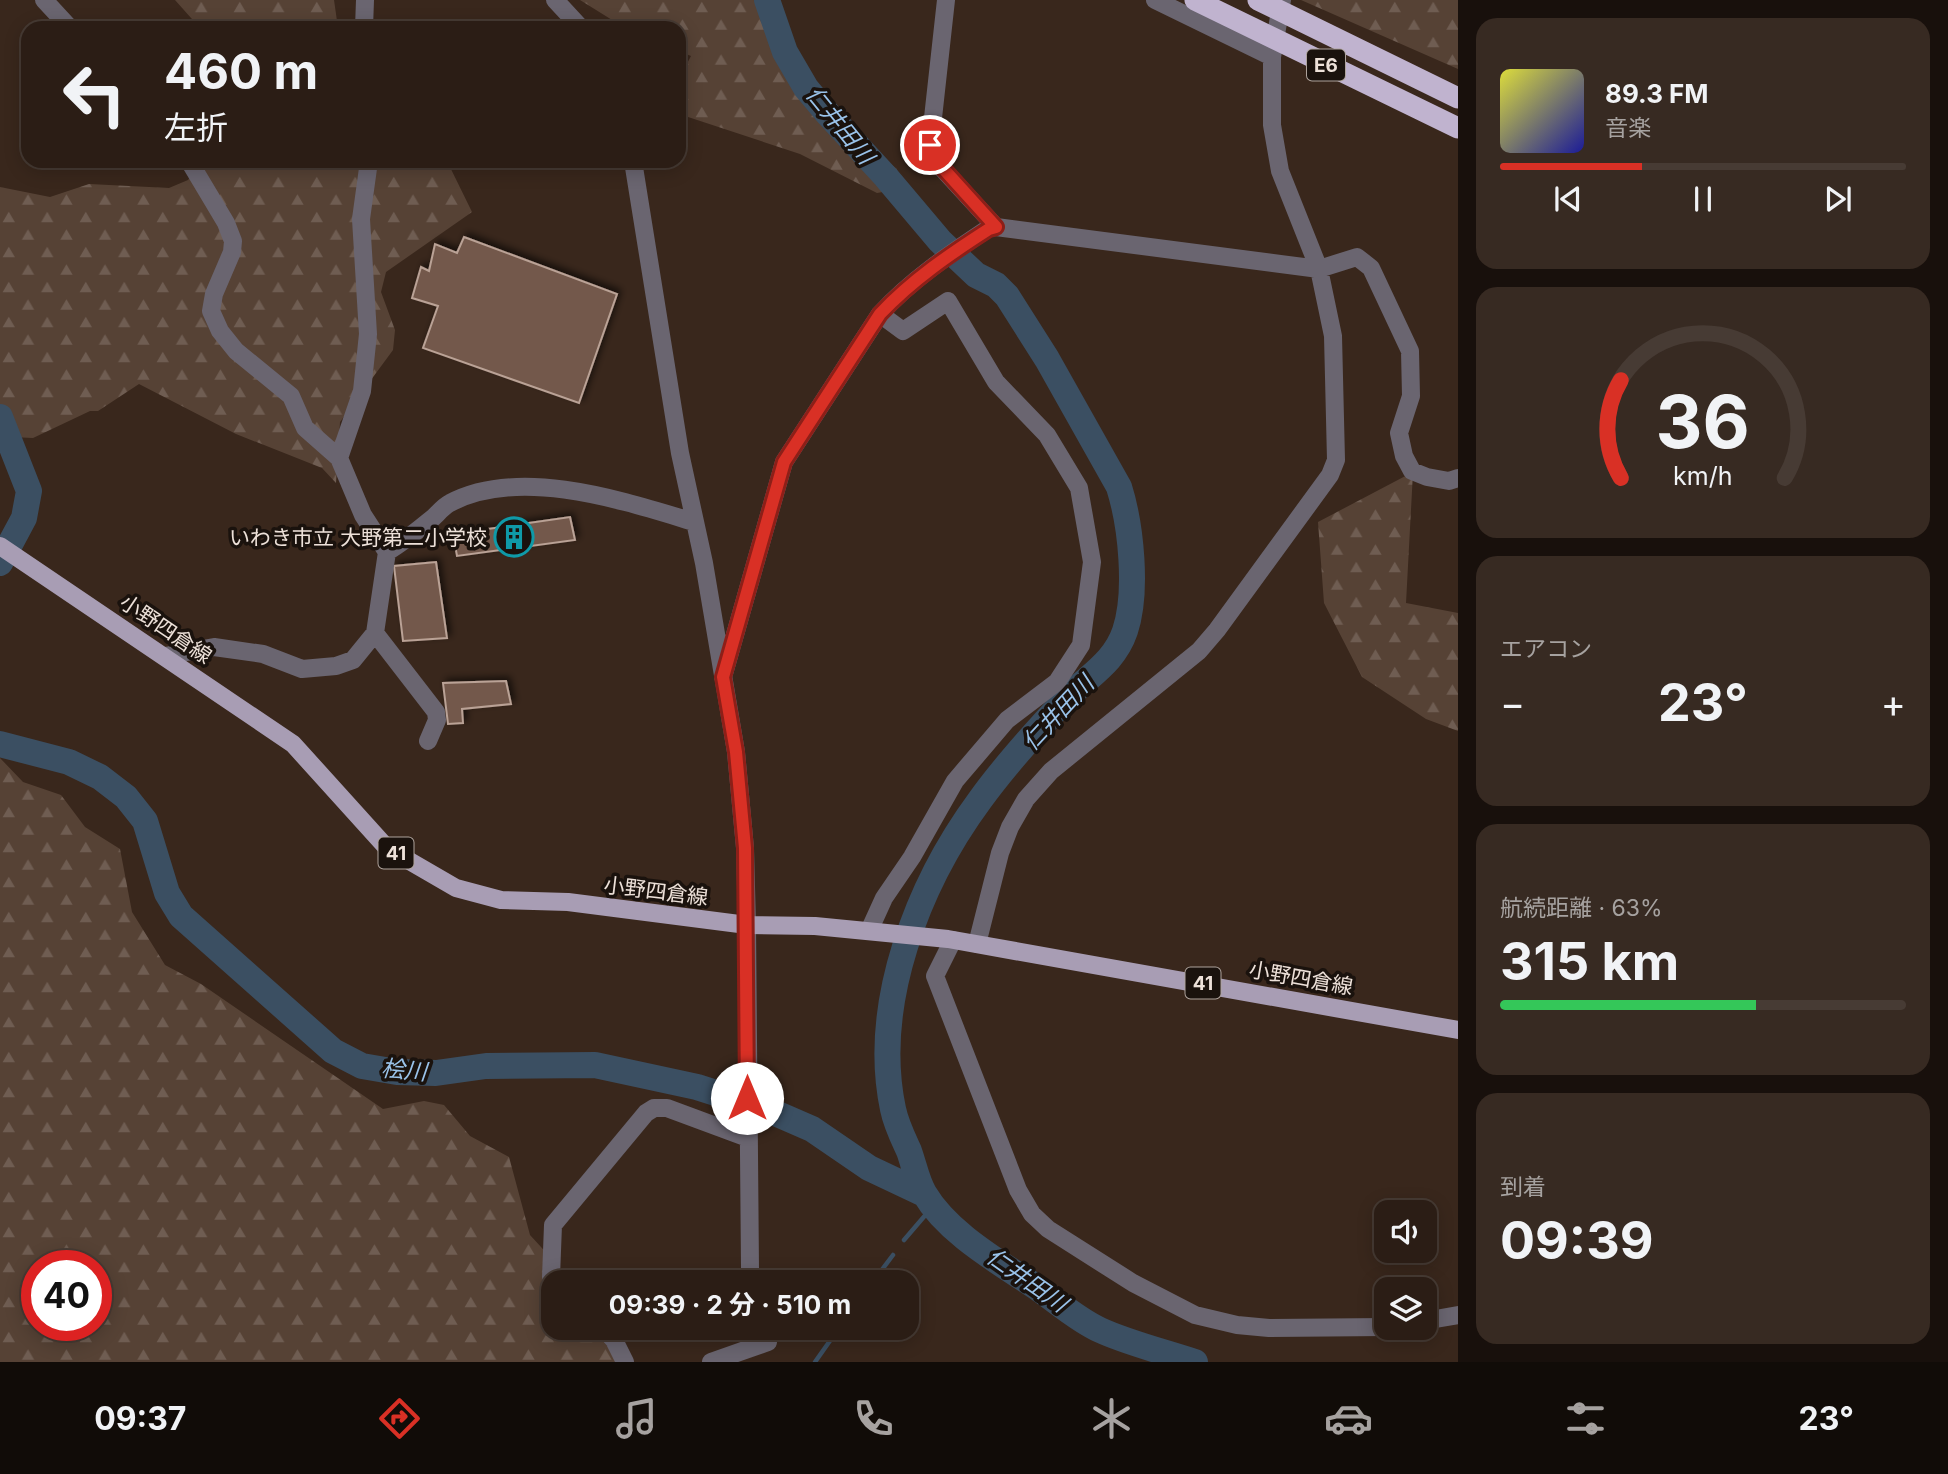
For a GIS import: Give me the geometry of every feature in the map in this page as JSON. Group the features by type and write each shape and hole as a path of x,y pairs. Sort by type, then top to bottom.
{"highway":[{"name":"E6","path":"1195,0 1458,128"},
{"name":"E6","path":"1258,0 1458,98"}],"main road":[{"name":"小野四倉線","path":"0,545 293,744 387,848 456,888 501,900 568,902 747,925 815,926 951,939 1458,1030"}],"street":[{"path":"44,0 64,21"},
{"path":"364,21 365,0"},
{"path":"555,0 574,21"},
{"path":"946,0 930,145 940,165 993,228"},
{"path":"1155,0 1272,57"},
{"path":"977,944 1000,853 1010,827 1026,799 1051,771 1199,651 1330,475 1336,460 1333,336 1319,269 1280,171 1272,125 1272,57 1282,0"},
{"path":"165,656 214,647 263,654 302,669 336,666 353,660 375,633 387,552 363,515 339,458 305,428 290,396 236,351 220,331 211,311 214,294 232,252 233,241 226,223 193,168"},
{"path":"339,458 362,391 368,334 361,219 368,168"},
{"path":"634,168 680,453 736,752 745,848 750,1270"},
{"path":"723,677 784,462 880,314 933,265 993,228 1319,269 1357,257 1371,268 1410,351 1411,396 1399,433 1404,456 1412,471 1449,481 1458,478"},
{"path":"869,931 884,898 912,857 955,781 1007,720 1057,682 1081,645 1092,562 1079,488 1047,436 996,382 948,301 904,331 880,314"},
{"path":"387,552 403,543 449,503 499,487 566,490 627,502 694,522"},
{"path":"375,633 436,712 437,720 428,741"},
{"path":"951,939 935,976 1018,1190 1032,1214 1048,1229 1133,1283 1195,1315 1237,1325 1269,1328 1374,1327"},
{"path":"551,1270 553,1225 646,1113 654,1108 667,1108 748,1138"},
{"path":"1437,1319 1458,1315"},
{"path":"614,1340 625,1362"},
{"path":"711,1362 768,1340"}],"green space":[{"path":"175,0 334,0 337,21 194,21"},
{"path":"580,0 759,0 783,51 848,130 897,169 899,189 877,193 800,154 686,116 686,66 691,56 686,54 686,21 614,21"},
{"path":"1301,0 1458,0 1458,69"},
{"path":"196,168 450,168 472,212 386,272 381,292 395,330 393,350 340,422 336,483 322,468 236,434 139,384 98,411 90,411 33,438 12,437 0,430 0,187 50,197 89,184 169,188 188,180"},
{"path":"1413,472 1406,603 1458,613 1458,731 1426,719 1362,677 1324,603 1318,522"},
{"path":"0,758 23,782 61,795 85,827 120,849 132,912 165,965 201,984 383,1109 424,1101 444,1105 470,1136 509,1157 530,1235 562,1270 541,1270 541,1340 606,1340 615,1362 0,1362"}],"building":[{"path":"464,237 617,294 579,403 423,348 438,306 412,298 421,267 429,271 435,244 457,253"},
{"name":"いわき市立 大野第二小学校","path":"570,517 575,540 457,556 453,534"},
{"path":"436,562 447,638 403,641 394,566"},
{"path":"506,681 511,704 462,709 463,723 448,724 443,683"}],"waterway":[{"name":"仁井田川","path":"767,0 785,52 806,88 940,241 976,275 996,285 1007,296 1047,359 1119,487 1130,539 1131,597 1129,615 1120,642 1108,660 1056,710 990,787 958,833 919,907 895,987 889,1028 888,1069 896,1120 924,1193 934,1208 961,1235 1092,1326 1122,1339 1195,1362"},
{"name":"桧川","path":"0,417 29,491 24,518 0,563"},
{"name":"桧川","path":"0,744 69,762 100,777 126,797 145,821 167,893 181,916 333,1051 362,1066 397,1072 436,1073 486,1066 595,1065 697,1087 766,1109 812,1129 869,1168 924,1194"},
{"path":"904,1240 934,1205"},
{"path":"882,1270 893,1255"},
{"path":"815,1362 831,1340"}],"place":[{"name":"いわき市立 大野第二小学校","path":"514,537"}],"route":[{"path":"747,1098 745,848 736,752 723,677 784,462 880,314 933,265 996,227 940,165 930,145"}]}
